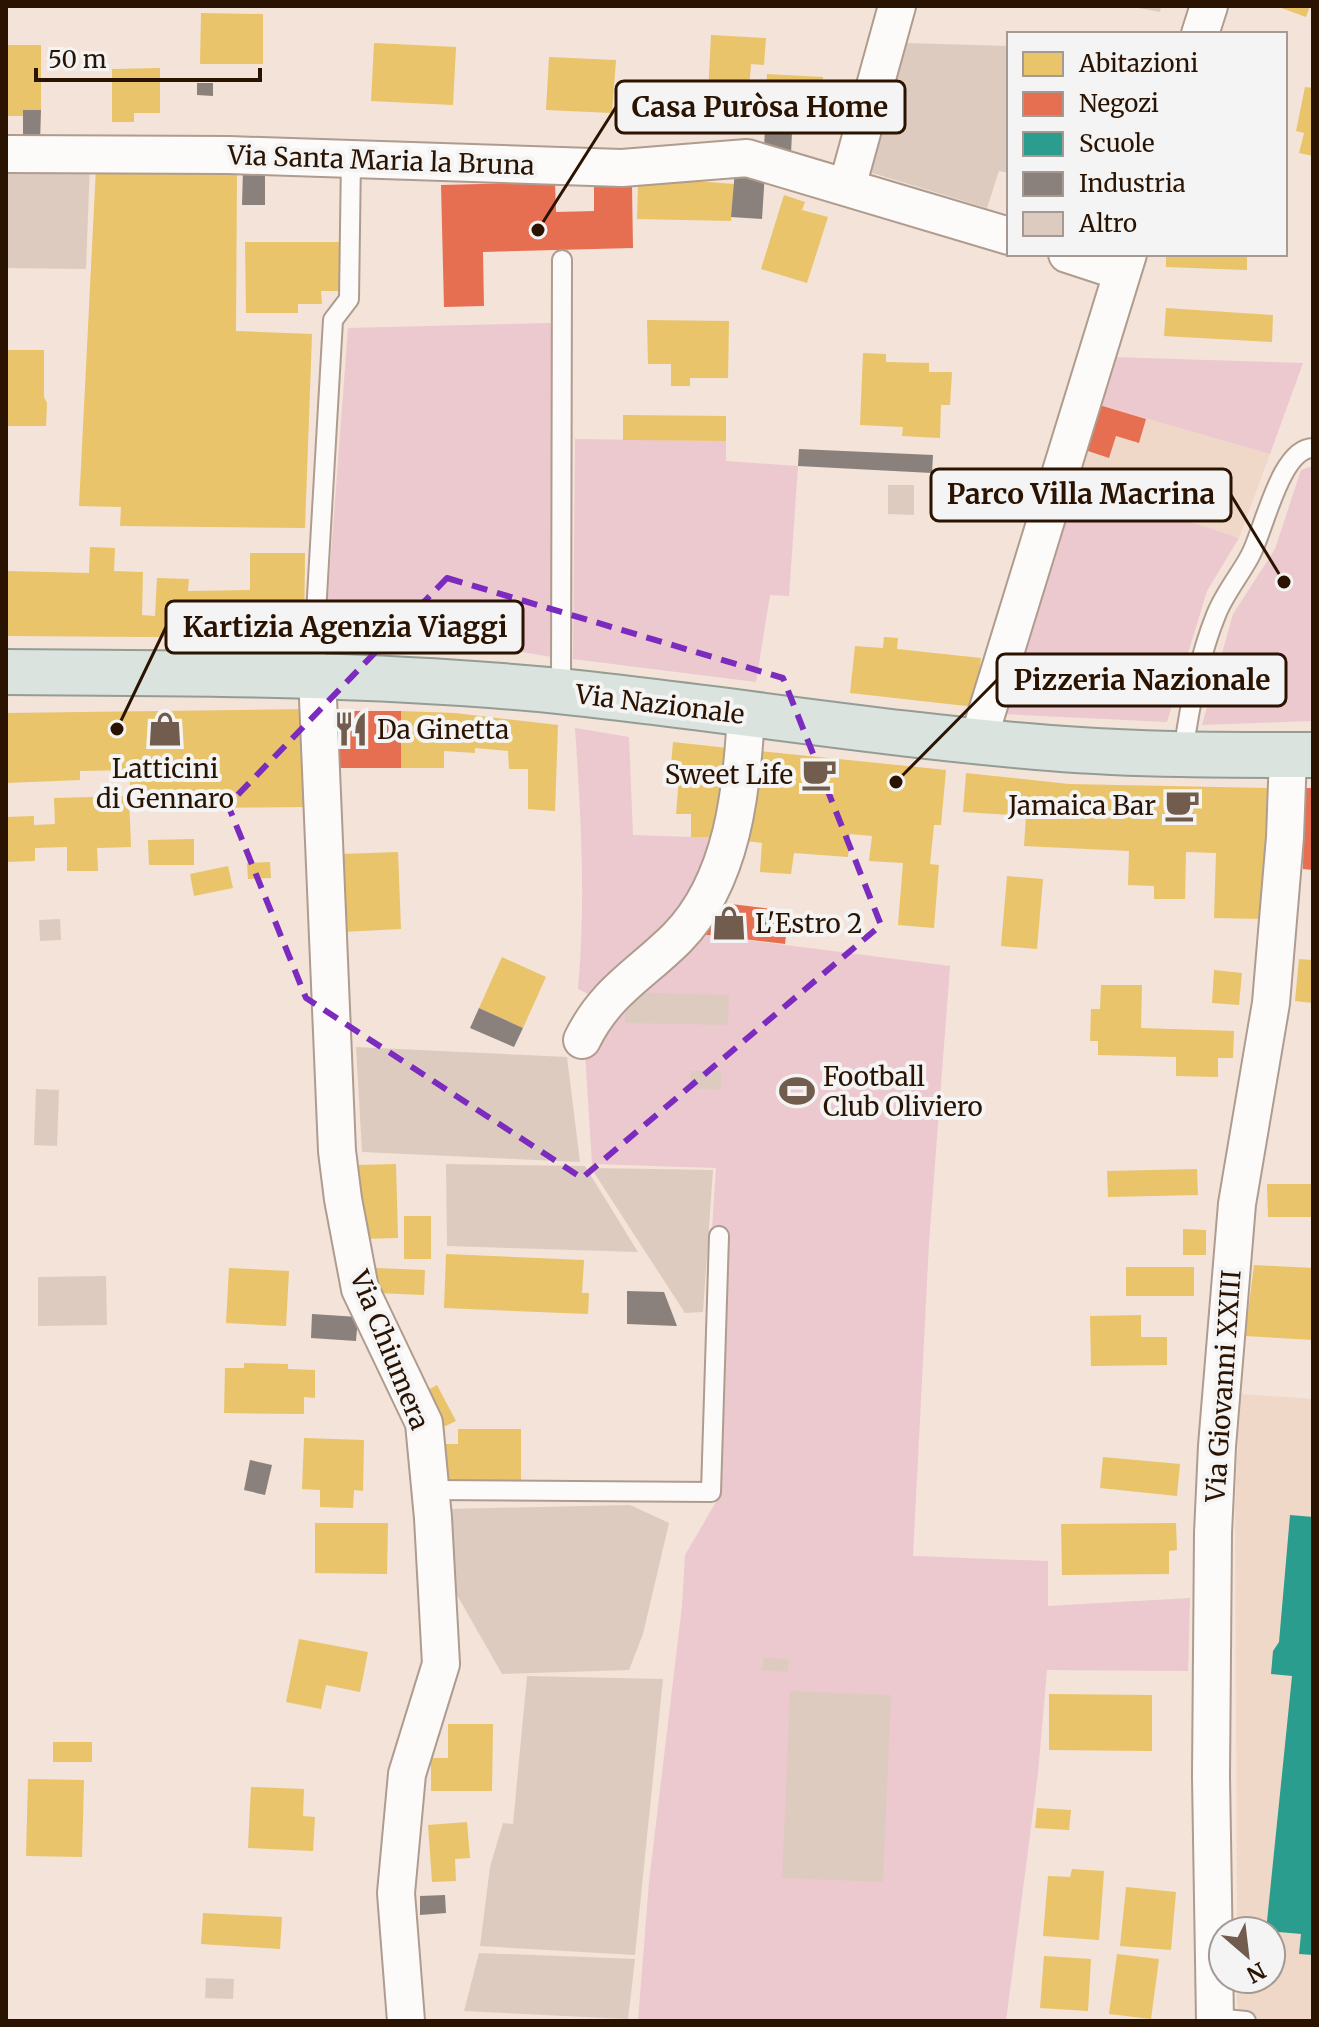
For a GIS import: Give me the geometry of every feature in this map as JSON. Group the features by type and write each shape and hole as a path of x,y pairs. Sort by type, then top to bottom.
{"main road":[{"name":"Via Nazionale","path":"6,672 317,675 437,681 561,692 1052,748 1300,755"}],"street":[{"path":"847,187 897,6"},
{"path":"1201,32 1209,6"},
{"name":"Via Santa Maria la Bruna","path":"6,154 351,158 622,168 747,158 1007,235"},
{"path":"978,741 1125,263 1080,256"},
{"name":"Via Chiumera","path":"317,675 337,1151 343,1199 360,1289 424,1423 430,1490 441,1664 407,1774 403,1806 396,1893 406,2021"},
{"path":"582,1040 594,1015 616,991 678,936 714,882 733,827 746,714"},
{"name":"Via Giovanni XXIII","path":"1225,2020 1211,1760 1217,1446 1237,1204 1271,1003 1285,837 1300,755"}],"lane":[{"path":"317,675 315,631 333,320 349,299 351,158"},
{"path":"561,692 562,260"},
{"path":"1183,754 1189,712 1216,613 1252,553 1278,485 1295,455 1305,448 1313,448"},
{"path":"430,1490 711,1492 719,1236"}],"highlighted area":[{"path":"447,578 783,678 881,925 582,1178 306,998 228,805"}],"shaded area":[{"path":"552,323 552,657 474,644 325,635 348,328"},
{"path":"1111,357 1303,363 1270,454 1096,404"},
{"path":"1096,404 1270,454 1239,538 1073,482"},
{"path":"575,439 726,441 726,461 798,466 789,596 770,595 756,682 573,659"},
{"path":"1313,466 1313,721 1202,725 1233,614 1275,549 1301,470"},
{"path":"1073,482 1239,538 1207,591 1167,722 1003,714"},
{"path":"575,728 629,737 633,835 721,838 671,927 594,997 578,989 582,891"},
{"path":"699,934 950,966 929,1243 913,1556 1048,1561 1048,1606 1190,1598 1188,1671 1047,1670 1038,1773 1006,2021 638,2021 649,1882 682,1606 685,1555 720,1495 728,1232 712,1230 716,1168 592,1164 585,1052 612,1004"},
{"path":"1240,1394 1313,1399 1313,2021 1241,2021 1237,2004 1237,1995 1287,1995 1287,1915 1237,1915 1235,1503"}],"building: Abitazioni":[{"path":"1276,6 1310,6 1306,17"},
{"path":"201,13 263,14 263,64 200,64"},
{"path":"711,35 766,38 764,65 751,64 749,91 735,90 734,115 707,114"},
{"path":"374,43 456,47 453,105 371,101"},
{"path":"6,45 41,45 41,110 23,110 23,116 6,116"},
{"path":"549,57 616,60 612,113 546,110"},
{"path":"160,68 160,113 134,113 134,122 112,122 112,69"},
{"path":"767,74 823,77 822,99 833,99 832,123 764,120"},
{"path":"1305,87 1313,88 1313,156 1299,153 1304,133 1296,131"},
{"path":"96,168 237,169 236,331 312,334 305,528 120,526 121,507 79,506"},
{"path":"696,181 734,184 731,221 637,219 638,185"},
{"path":"784,195 805,202 802,210 828,217 807,283 761,269"},
{"path":"245,242 339,242 340,291 321,291 322,304 298,304 298,313 246,313"},
{"path":"1166,256 1247,256 1247,270 1166,267"},
{"path":"1166,308 1273,315 1272,342 1164,336"},
{"path":"647,320 729,321 728,378 690,378 690,386 671,386 671,364 648,364"},
{"path":"6,350 44,350 46,426 6,426"},
{"path":"863,353 886,354 886,362 929,363 929,372 952,372 950,405 941,405 940,438 902,436 903,427 860,425"},
{"path":"623,415 726,416 726,441 623,440"},
{"path":"90,547 115,548 114,571 143,572 142,615 155,616 157,578 189,579 188,591 250,590 250,553 305,553 304,638 6,636 6,571 89,573"},
{"path":"884,637 898,638 897,649 981,658 975,707 850,693 855,646 883,648"},
{"path":"309,709 310,807 176,808 176,793 130,794 130,770 80,771 80,780 6,783 6,713"},
{"path":"401,711 455,713 558,725 555,811 528,809 528,769 509,769 508,751 475,748 475,753 444,751 444,768 401,768"},
{"path":"673,742 737,749 721,838 691,837 691,814 676,814 679,778 670,777"},
{"path":"751,750 946,770 941,825 934,825 930,864 939,865 934,928 898,925 903,863 869,861 872,836 850,834 848,857 794,853 791,874 760,872 762,843 739,840"},
{"path":"966,773 1069,784 1267,788 1263,919 1214,918 1216,853 1186,852 1185,899 1154,899 1154,886 1128,885 1129,851 1024,846 1026,816 963,812"},
{"path":"129,796 131,847 97,848 98,871 67,871 67,847 35,848 35,861 6,862 6,817 34,816 34,825 55,824 54,798"},
{"path":"194,839 194,865 149,865 148,840"},
{"path":"398,852 401,929 342,932 340,854"},
{"path":"270,862 271,878 248,879 247,863"},
{"path":"228,866 233,888 194,896 190,874"},
{"path":"1007,876 1043,879 1037,949 1001,946"},
{"path":"502,957 546,977 523,1028 479,1008"},
{"path":"1299,959 1313,960 1313,1003 1295,1001"},
{"path":"1214,970 1242,973 1239,1005 1212,1003"},
{"path":"1101,985 1142,985 1141,1028 1234,1031 1233,1058 1218,1058 1218,1077 1176,1076 1176,1057 1098,1055 1098,1041 1090,1041 1091,1009 1100,1009"},
{"path":"396,1164 398,1238 359,1239 357,1165"},
{"path":"1197,1169 1198,1195 1108,1197 1107,1171"},
{"path":"1267,1184 1313,1184 1313,1217 1268,1217"},
{"path":"404,1216 431,1216 431,1259 404,1259"},
{"path":"1183,1229 1206,1230 1206,1255 1183,1255"},
{"path":"446,1254 584,1260 582,1293 589,1293 588,1314 444,1308"},
{"path":"1254,1265 1313,1268 1313,1340 1245,1336"},
{"path":"1126,1267 1194,1267 1194,1296 1126,1296"},
{"path":"229,1268 289,1271 286,1326 226,1323"},
{"path":"376,1268 425,1270 424,1295 375,1293"},
{"path":"1141,1315 1141,1337 1167,1337 1167,1365 1091,1366 1090,1316"},
{"path":"244,1363 288,1364 288,1369 315,1370 315,1398 304,1397 304,1414 224,1413 225,1368 244,1368"},
{"path":"437,1385 456,1421 439,1429 420,1394"},
{"path":"458,1429 521,1429 521,1481 438,1481 438,1444 458,1444"},
{"path":"304,1438 364,1440 363,1491 354,1490 353,1508 320,1507 320,1490 302,1489"},
{"path":"1103,1457 1180,1464 1177,1496 1100,1488"},
{"path":"315,1523 388,1523 387,1574 315,1573"},
{"path":"1176,1523 1177,1550 1169,1551 1169,1574 1062,1575 1061,1524"},
{"path":"299,1639 368,1652 360,1692 326,1685 321,1709 286,1702"},
{"path":"1049,1694 1152,1695 1152,1751 1049,1750"},
{"path":"448,1724 493,1724 492,1791 431,1791 431,1758 448,1758"},
{"path":"53,1742 92,1742 92,1762 53,1762"},
{"path":"28,1779 84,1780 82,1857 26,1856"},
{"path":"251,1787 304,1789 303,1816 315,1817 313,1851 248,1848"},
{"path":"1037,1808 1071,1810 1069,1830 1035,1828"},
{"path":"467,1822 470,1858 455,1859 456,1881 432,1882 428,1825"},
{"path":"1072,1869 1104,1871 1099,1940 1043,1936 1048,1876 1070,1877"},
{"path":"1126,1887 1176,1892 1171,1950 1120,1946"},
{"path":"203,1913 282,1917 280,1949 201,1944"},
{"path":"1117,1954 1159,1959 1151,2019 1109,2014"},
{"path":"1044,1956 1091,1959 1088,2011 1040,2008"}],"building: Negozi":[{"path":"555,182 556,212 594,211 594,187 632,186 633,248 483,252 484,306 444,307 441,185"},
{"path":"1096,404 1146,419 1139,443 1116,436 1109,458 1082,449"},
{"path":"330,711 401,711 401,768 330,768"},
{"path":"1304,788 1313,788 1313,870 1303,869"},
{"path":"715,902 789,911 785,944 699,934"}],"building: Scuole":[{"path":"1290,1515 1313,1517 1313,1955 1299,1954 1301,1934 1287,1933 1287,1915 1268,1915 1292,1676 1271,1674 1273,1651 1279,1642"}],"building: Industria":[{"path":"197,83 213,83 213,96 197,95"},
{"path":"23,110 41,110 40,143 23,142"},
{"path":"765,129 792,132 791,154 764,147"},
{"path":"243,169 265,170 265,205 242,205"},
{"path":"735,170 765,172 762,219 731,217"},
{"path":"799,449 933,455 932,473 798,466"},
{"path":"479,1008 523,1028 514,1047 470,1028"},
{"path":"627,1291 664,1292 677,1326 627,1324"},
{"path":"312,1314 358,1317 356,1341 311,1338"},
{"path":"250,1460 272,1465 265,1495 244,1490"},
{"path":"445,1895 446,1913 420,1915 420,1896"}],"building: Altro":[{"path":"1128,6 1161,6 1160,12"},
{"path":"907,43 1007,46 1007,173 999,171 987,208 869,172"},
{"path":"6,162 90,163 86,269 6,268"},
{"path":"888,485 914,485 914,515 888,514"},
{"path":"60,919 61,940 40,941 39,920"},
{"path":"626,992 729,995 728,1025 625,1023"},
{"path":"356,1047 567,1057 580,1162 362,1152"},
{"path":"691,1071 721,1071 721,1090 690,1088"},
{"path":"36,1089 59,1090 57,1146 34,1145"},
{"path":"446,1164 585,1166 638,1252 447,1246"},
{"path":"591,1168 713,1170 703,1312 685,1313"},
{"path":"106,1276 107,1325 38,1326 38,1277"},
{"path":"630,1505 669,1523 643,1634 629,1670 502,1674 449,1581 447,1509"},
{"path":"764,1657 789,1660 787,1672 762,1670"},
{"path":"527,1676 663,1679 635,1955 480,1946 490,1867 503,1823 513,1824"},
{"path":"790,1691 891,1695 883,1882 782,1878"},
{"path":"479,1953 635,1959 628,2019 464,2011"},
{"path":"206,1978 234,1979 233,1999 205,1998"}],"place":[{"name":"Casa Puròsa Home","path":"538,230"},
{"name":"Parco Villa Macrina","path":"1284,582"},
{"name":"Kartizia Agenzia Viaggi","path":"117,729"},
{"name":"Latticini di Gennaro","path":"165,729"},
{"name":"Da Ginetta","path":"351,729"},
{"name":"Sweet Life","path":"819,774"},
{"name":"Pizzeria Nazionale","path":"896,782"},
{"name":"Jamaica Bar","path":"1182,805"},
{"name":"L'Estro 2","path":"729,923"},
{"name":"Football Club Oliviero","path":"797,1091"}]}
